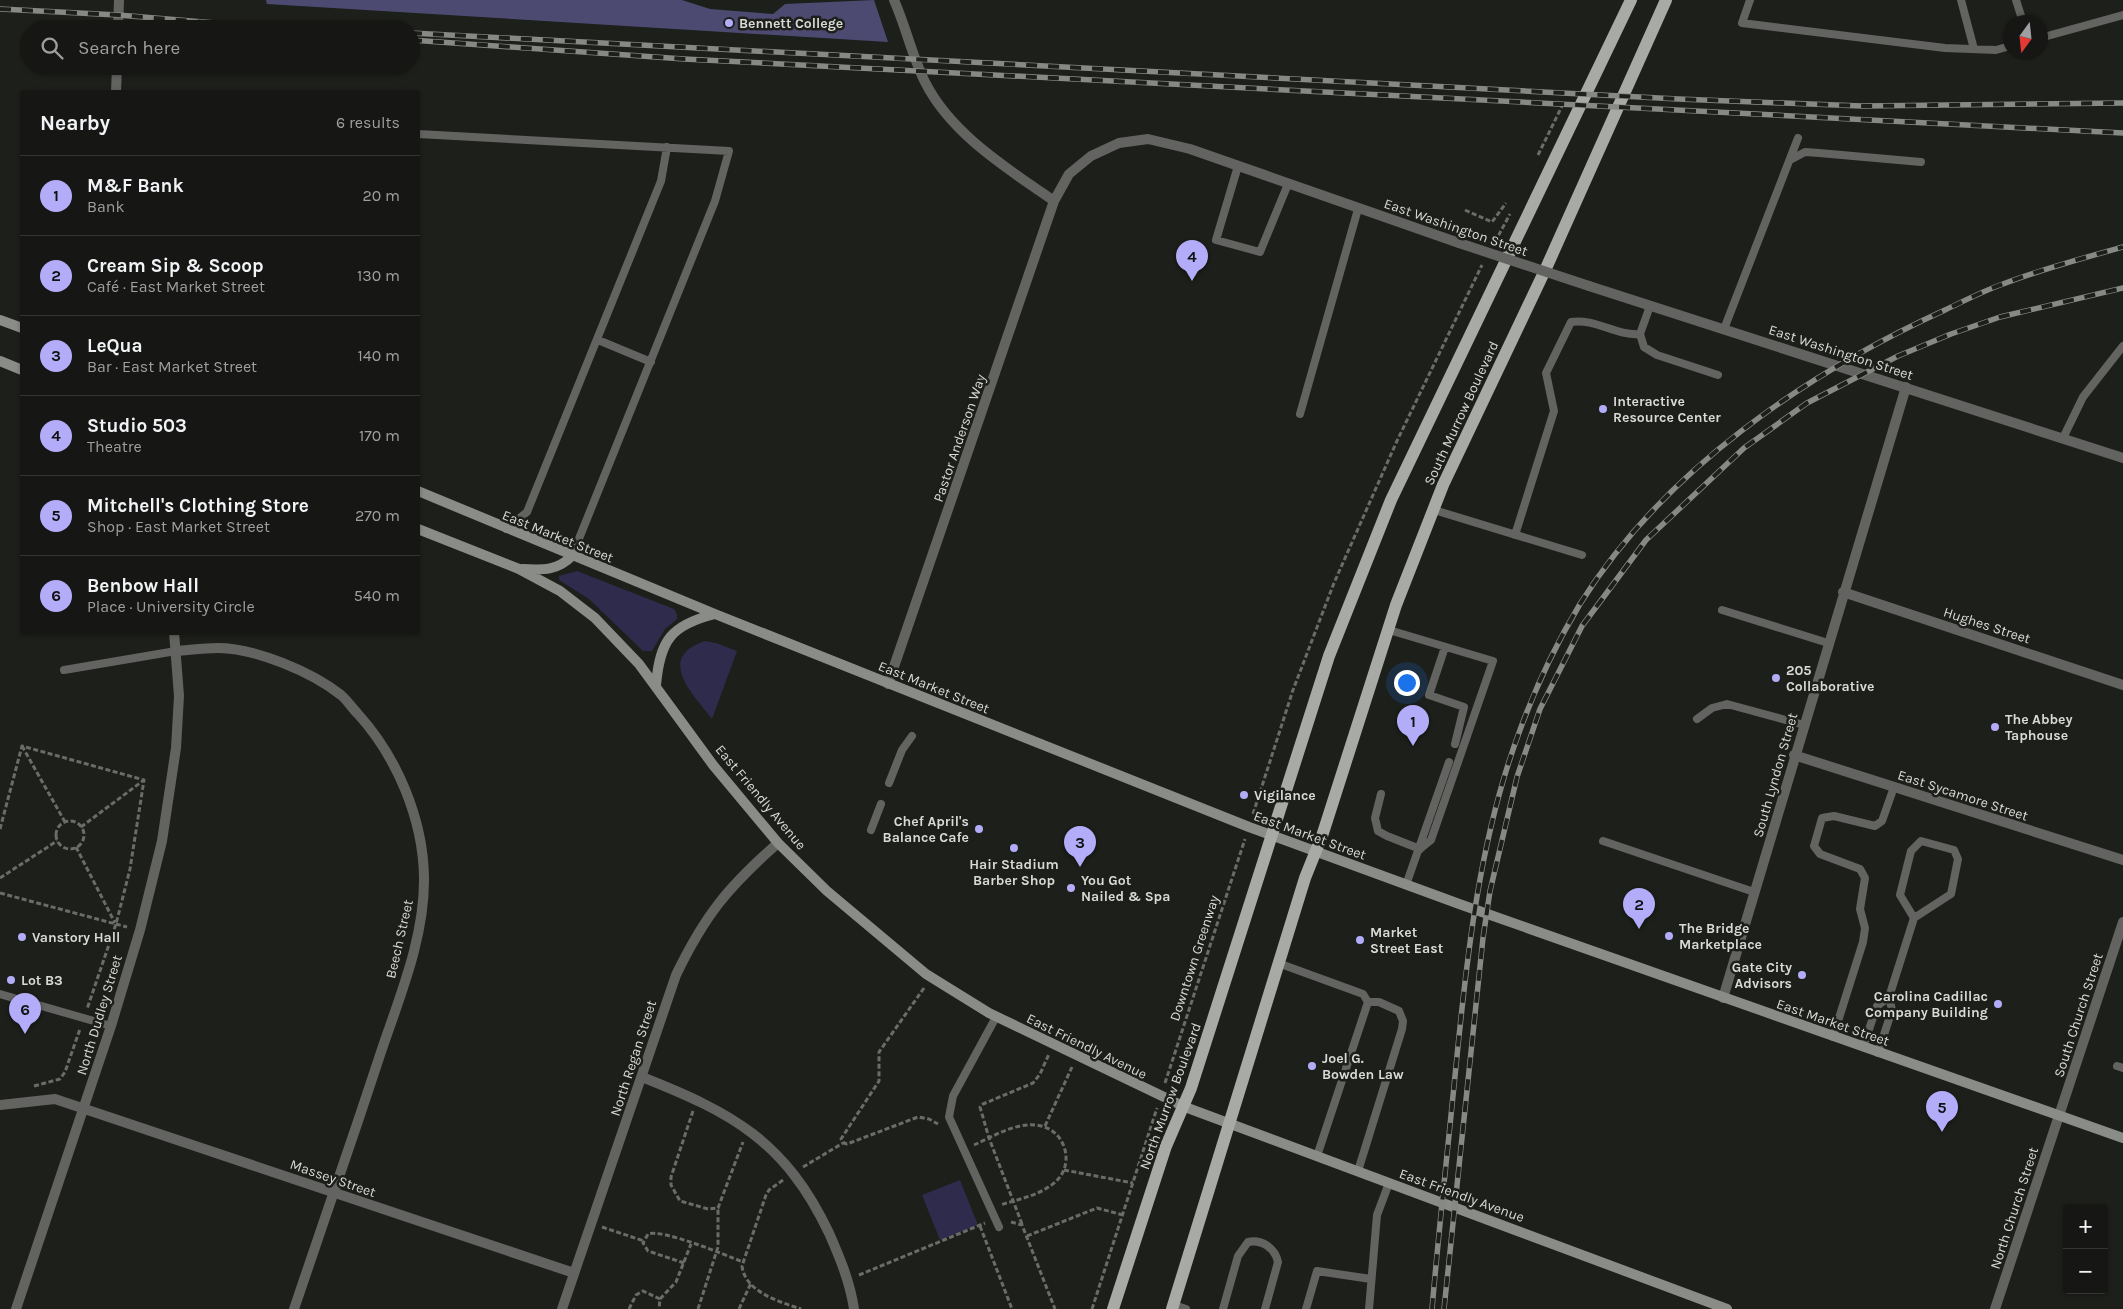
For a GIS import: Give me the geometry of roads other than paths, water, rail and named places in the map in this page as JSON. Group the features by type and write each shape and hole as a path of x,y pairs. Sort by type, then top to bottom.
{"main road":[{"name":"South Murrow Boulevard","path":"1272,836 1329,656 1391,500 1631,0"},
{"name":"South Murrow Boulevard","path":"1315,852 1389,630 1434,510 1485,394 1547,266 1666,0"},
{"path":"0,320 20,327"},
{"path":"0,360 20,369"},
{"name":"East Market Street","path":"420,492 506,529 888,684 1272,836 1723,998 2123,1138"},
{"path":"420,530 519,569 560,591 595,618 639,664 656,686"},
{"path":"519,569 543,570 558,568 572,556"},
{"path":"656,686 658,664 663,647 675,631 688,622 715,614"},
{"name":"East Friendly Avenue","path":"656,686 713,765 778,843 827,891 931,977 996,1017 1185,1107 1714,1307 1727,1309"},
{"name":"North Murrow Boulevard","path":"1113,1309 1166,1146 1185,1107 1272,836"},
{"path":"1177,1308 1228,1124 1315,852"}],"street":[{"path":"118,20 119,0"},
{"path":"896,2 926,84 951,120 977,143 1054,201"},
{"path":"116,90 117,75"},
{"name":"East Washington Street","path":"1054,201 1069,174 1091,156 1119,143 1148,139 1190,149 1460,244 2123,458"},
{"name":"Pastor Anderson Way","path":"888,684 1054,201"},
{"name":"South Lyndon Street","path":"1723,998 1794,755 1906,387"},
{"name":"Hughes Street","path":"1843,592 2123,684"},
{"name":"North Dudley Street","path":"16,1309 111,1026 140,930 162,841 176,748 180,696 174,635"},
{"name":"Beech Street","path":"176,651 218,648 272,658 309,676 341,695 369,726 390,756 410,803 420,835 424,876 423,907 409,967 294,1309"},
{"name":"East Sycamore Street","path":"1794,755 2123,860"},
{"name":"North Regan Street","path":"562,1309 668,997 696,936 730,888 778,843"},
{"name":"South Church Street","path":"2059,1116 2123,922"},
{"path":"642,1077 697,1099 747,1129 765,1143 792,1173 816,1208 837,1252 847,1280 854,1309"},
{"name":"Massey Street","path":"0,1105 55,1099 574,1273"},
{"name":"North Church Street","path":"1995,1309 2059,1116"}],"lane":[{"path":"1750,0 1742,23 1945,48 1996,50 2003,48"},
{"path":"1961,0 1974,49"},
{"path":"2016,0 2021,15"},
{"path":"2048,36 2123,15"},
{"path":"420,134 729,151 715,201 572,556"},
{"path":"1724,329 1798,138"},
{"path":"506,529 527,512 661,181 667,147"},
{"path":"1790,160 1805,152 1812,152 1921,162"},
{"path":"1238,166 1216,240 1260,252 1288,184"},
{"path":"1300,414 1358,208"},
{"path":"1650,306 1640,334 1644,347 1657,355 1718,375"},
{"path":"1515,535 1554,411 1546,373 1571,322 1584,320 1629,335 1640,334"},
{"path":"598,340 650,362"},
{"path":"2062,438 2083,397 2123,346"},
{"path":"1434,510 1582,555"},
{"path":"1722,610 1828,643"},
{"path":"1389,630 1493,661 1430,840 1420,848"},
{"path":"1445,647 1429,695 1464,707 1456,744"},
{"path":"64,670 176,651"},
{"path":"1697,720 1712,708 1727,704 1804,725"},
{"path":"889,784 902,750 912,736"},
{"path":"1406,885 1449,762"},
{"path":"1833,1037 1863,942 1864,928 1860,909 1864,878 1860,869 1820,854 1814,846 1816,837 1822,818 1834,816 1874,826 1882,822 1894,787"},
{"path":"1382,794 1375,818 1378,830 1387,836 1420,848"},
{"path":"871,830 881,804"},
{"path":"1878,1053 1892,1010 1889,997 1914,918 1951,894 1958,859 1954,850 1921,840 1911,850 1900,895 1914,918"},
{"path":"1603,841 1754,892"},
{"path":"1278,964 1363,994 1368,1002"},
{"path":"0,994 111,1026"},
{"path":"1863,1047 1877,1006 1889,997"},
{"path":"1317,1156 1368,1002"},
{"path":"1358,1172 1403,1021 1400,1011 1379,1002 1368,1002"},
{"path":"996,1017 953,1096 949,1117 954,1132 998,1227"},
{"path":"1369,1309 1376,1215 1389,1183"},
{"path":"1223,1309 1238,1256 1248,1242 1256,1240 1264,1243 1274,1251 1278,1262 1265,1309"},
{"path":"1306,1309 1317,1272 1371,1279"}],"railway":[{"path":"0,9 180,20"},
{"path":"420,33 1678,99 1862,106 2123,103"},
{"path":"420,41 684,59 2123,133"},
{"path":"1432,1309 1465,981 1485,853 1506,770 1526,714 1547,666 1580,604 1614,556 1652,511 1695,469 1741,431 1790,396 1841,364 1981,293 2033,273 2123,247"},
{"path":"1444,1309 1483,938 1490,891 1517,777 1540,709 1582,626 1646,540 1744,448 1807,403 1898,356 1951,334 2000,317 2123,288"}],"place":[{"name":"Bennett College","path":"729,23"},
{"name":"Studio 503","path":"1192,281"},
{"name":"Interactive Resource Center","path":"1603,409"},
{"name":"205 Collaborative","path":"1776,678"},
{"name":"The Abbey Taphouse","path":"1995,727"},
{"name":"M&F Bank","path":"1413,746"},
{"name":"Vigilance","path":"1244,795"},
{"name":"Chef April's Balance Cafe","path":"979,829"},
{"name":"Hair Stadium Barber Shop","path":"1014,848"},
{"name":"LeQua","path":"1080,867"},
{"name":"You Got Nailed & Spa","path":"1071,888"},
{"name":"Cream Sip & Scoop","path":"1639,929"},
{"name":"The Bridge Marketplace","path":"1669,936"},
{"name":"Vanstory Hall","path":"22,937"},
{"name":"Market Street East","path":"1360,940"},
{"name":"Gate City Advisors","path":"1802,975"},
{"name":"Lot B3","path":"11,980"},
{"name":"Carolina Cadillac Company Building","path":"1998,1004"},
{"name":"Benbow Hall","path":"25,1034"},
{"name":"Joel G. Bowden Law","path":"1312,1066"},
{"name":"Mitchell's Clothing Store","path":"1942,1132"}]}
